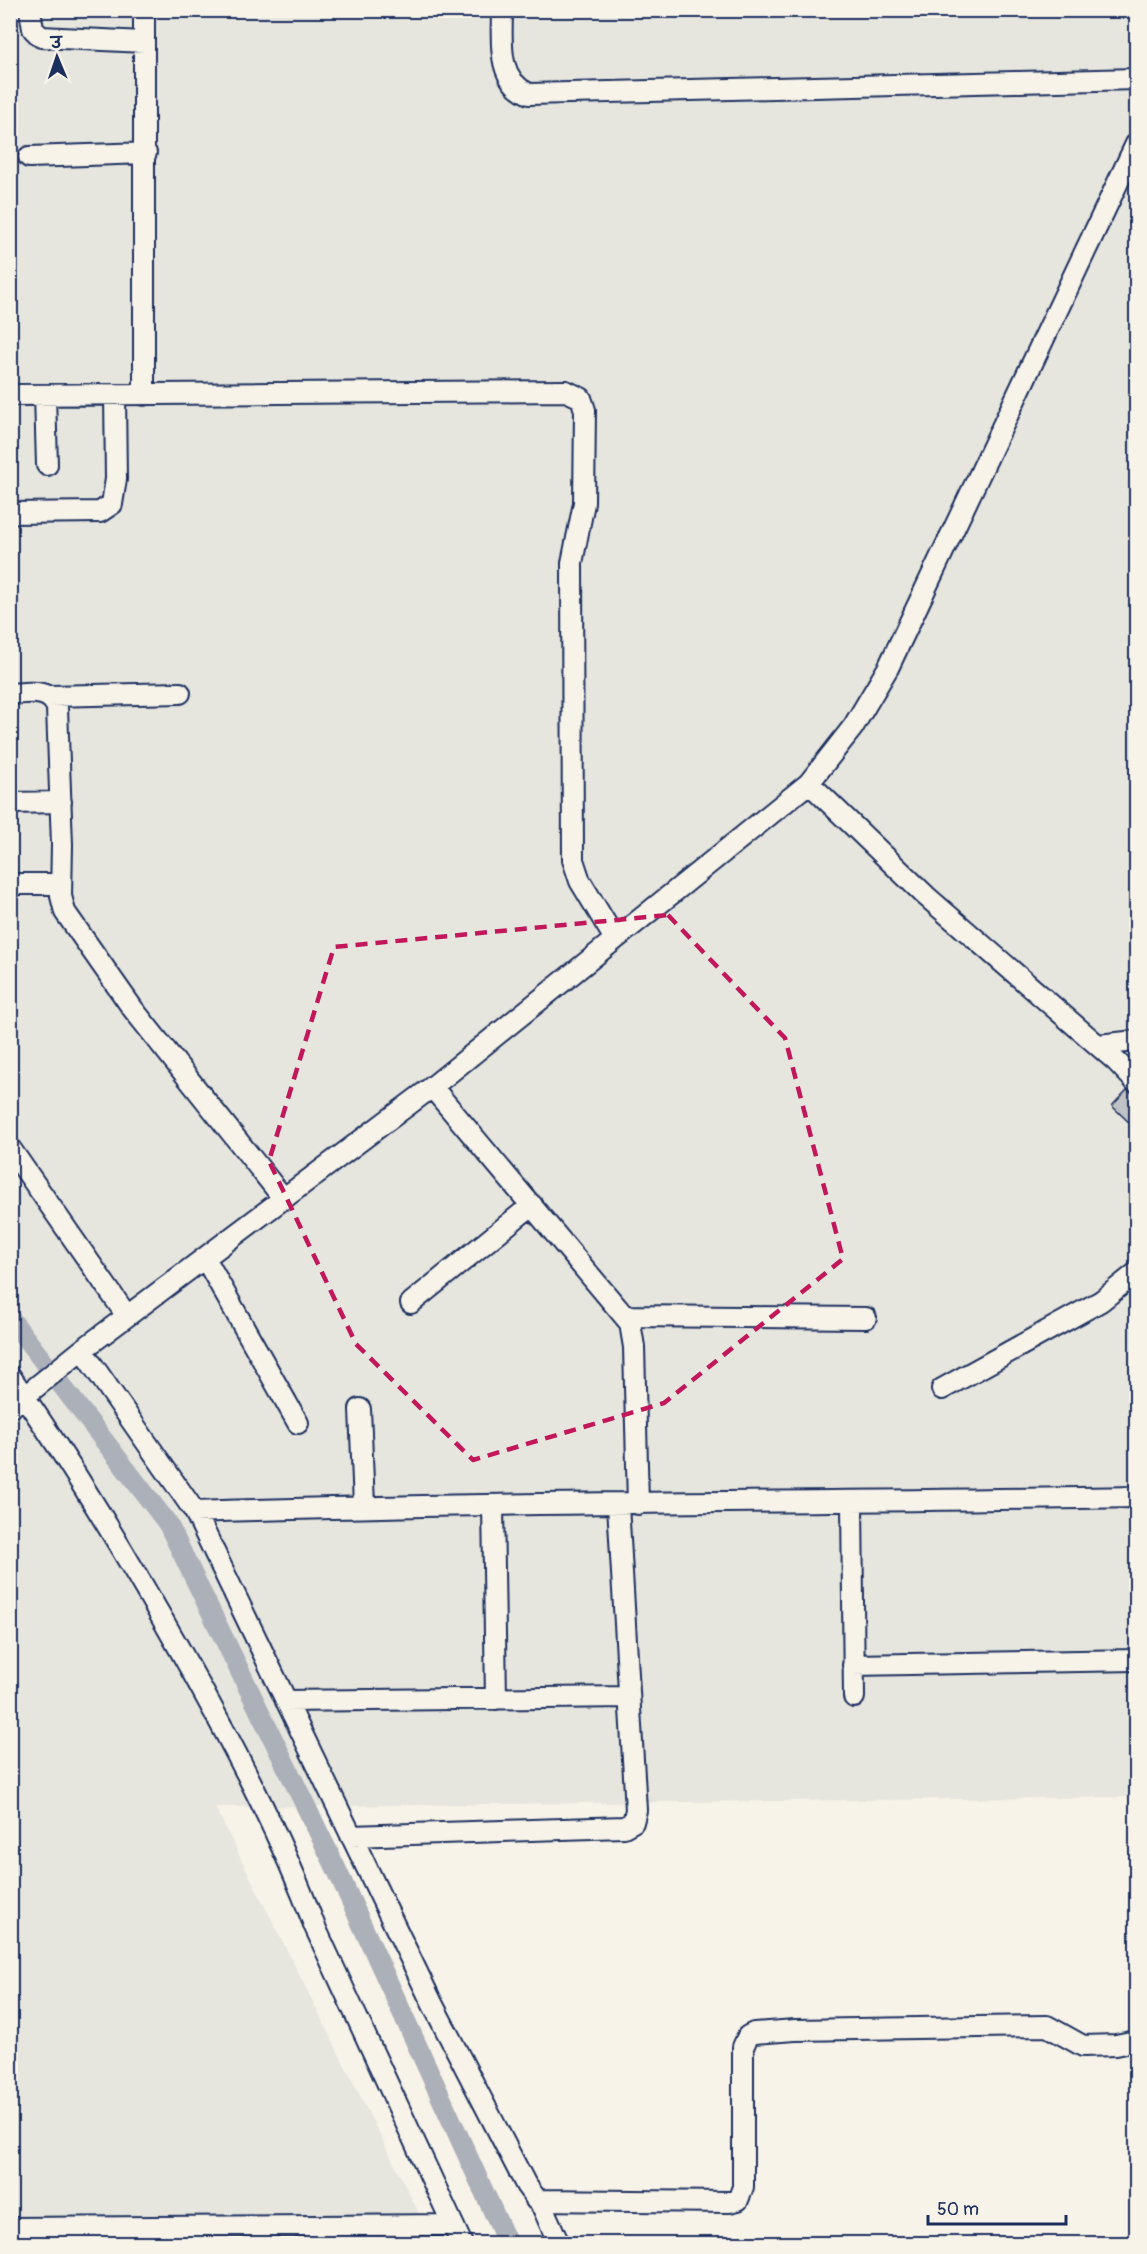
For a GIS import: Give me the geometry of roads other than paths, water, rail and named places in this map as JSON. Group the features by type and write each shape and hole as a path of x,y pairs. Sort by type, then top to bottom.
{"street":[{"path":"30,10 33,29 41,37 144,42"},
{"path":"144,10 146,153 144,395"},
{"path":"502,10 505,71 511,82 529,94 1137,79"},
{"path":"18,1402 127,1316 432,1088 809,783 853,727 888,668 1137,144"},
{"path":"29,157 146,153"},
{"path":"10,395 566,391 581,398 585,410 584,502 572,563 573,860 580,881 615,939"},
{"path":"45,395 47,465"},
{"path":"10,513 100,512 112,504 117,479 115,395"},
{"path":"10,694 50,696 180,693"},
{"path":"50,696 57,708 61,802 60,884 65,912 133,1009 284,1199"},
{"path":"809,783 926,896 1098,1045 1137,1082"},
{"path":"10,803 61,802"},
{"path":"10,884 60,884"},
{"path":"1098,1045 1137,1041"},
{"path":"351,1836 629,1826 633,1822 636,1810 629,1697 628,1504 634,1347 632,1329 626,1316 432,1088"},
{"path":"10,1148 127,1316"},
{"path":"411,1303 532,1205"},
{"path":"205,1258 298,1423"},
{"path":"942,1389 1101,1301 1137,1273"},
{"path":"626,1316 866,1318"},
{"path":"78,1354 195,1512 433,2005 526,2185 543,2208 559,2244"},
{"path":"10,1376 18,1402 127,1556 219,1720 299,1881 315,1927 462,2244"},
{"path":"360,1409 364,1506"},
{"path":"195,1512 364,1506 852,1503 1137,1497"},
{"path":"852,1503 854,1697"},
{"path":"492,1505 496,1699"},
{"path":"853,1665 1137,1660"},
{"path":"286,1701 629,1697"},
{"path":"536,2200 738,2200 743,2187 743,2047 748,2036 754,2034 795,2030 1047,2026 1054,2027 1076,2044 1083,2046 1116,2045 1137,2041"},
{"path":"10,2228 227,2235 453,2225"}],"waterway":[{"path":"10,1318 168,1524 335,1866 508,2244"}]}
